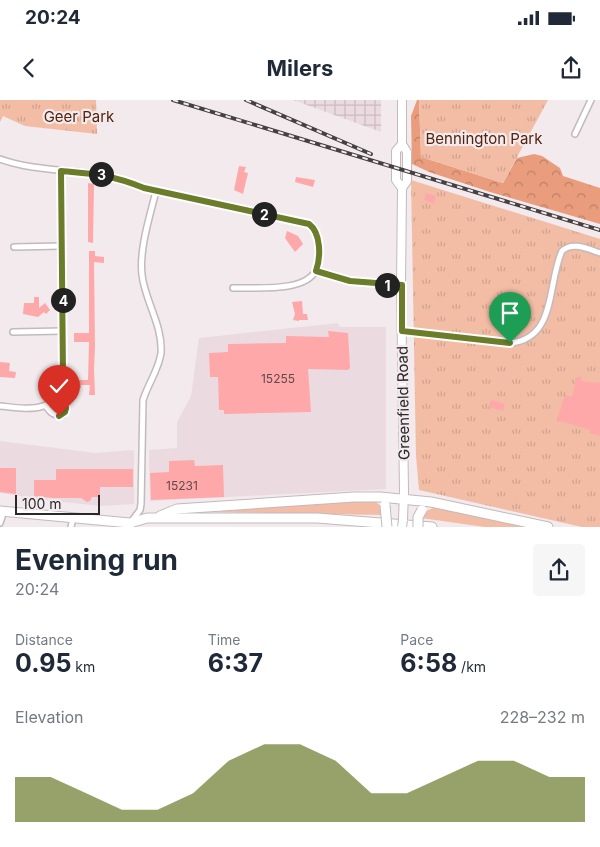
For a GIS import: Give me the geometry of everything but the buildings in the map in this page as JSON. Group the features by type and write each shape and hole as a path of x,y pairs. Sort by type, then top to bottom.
{"main road":[{"name":"Greenfield Road","path":"402,100 402,144 407,152 407,181 402,188 404,483 402,527"},
{"path":"155,518 177,509 354,497 403,503 436,503 548,527"},
{"path":"383,501 387,512 386,527"},
{"path":"418,527 419,515 422,510 436,503"},
{"path":"2,511 72,522 133,525 148,518 318,518 432,527"}],"street":[{"path":"575,134 590,100"},
{"path":"0,159 30,168 103,175 122,179 156,191 309,224 315,230 318,236 319,261 316,271 310,279 294,286 233,288"},
{"path":"0,406 34,409 46,406 61,388 63,376 63,331 61,171"},
{"path":"133,525 141,504 143,400 161,352 160,335 144,288 141,267 142,253 156,191"},
{"path":"402,331 510,343 529,339 542,326 562,251 566,247 575,245 600,253"},
{"path":"14,247 62,246"},
{"path":"316,271 350,281 402,285"},
{"path":"13,332 63,331"},
{"path":"46,406 56,416 63,415 66,408 57,395"},
{"path":"0,523 2,511"}],"shaded area":[{"path":"293,100 381,100 381,132"},
{"path":"338,323 340,327 386,327 386,489 150,501 149,450 177,448 177,422 191,396 199,338"},
{"path":"0,441 96,453 134,450 134,504 101,506 0,493"}],"green space":[{"name":"Geer Park","path":"0,100 96,100 97,134 25,126 3,116 0,122"},
{"path":"417,100 419,100 421,157 503,183 517,158 534,154 542,156 560,168 563,176 600,188 600,224 490,192 429,172 412,164 411,116"},
{"name":"Bennington Park","path":"419,100 548,100 503,183 421,157"},
{"path":"411,180 600,239 600,527 582,527 419,490 416,456"},
{"path":"349,501 376,502 382,507 384,515 214,512"},
{"path":"433,508 524,527 485,527 421,518 426,511"}],"railway":[{"path":"173,100 600,230"},
{"path":"246,100 371,154"}],"route":[{"path":"59,416 63,415 66,408 57,395 61,388 63,376 61,171 122,179 144,188 309,224 318,236 319,261 316,271 350,281 402,285 402,331 510,343"}]}
